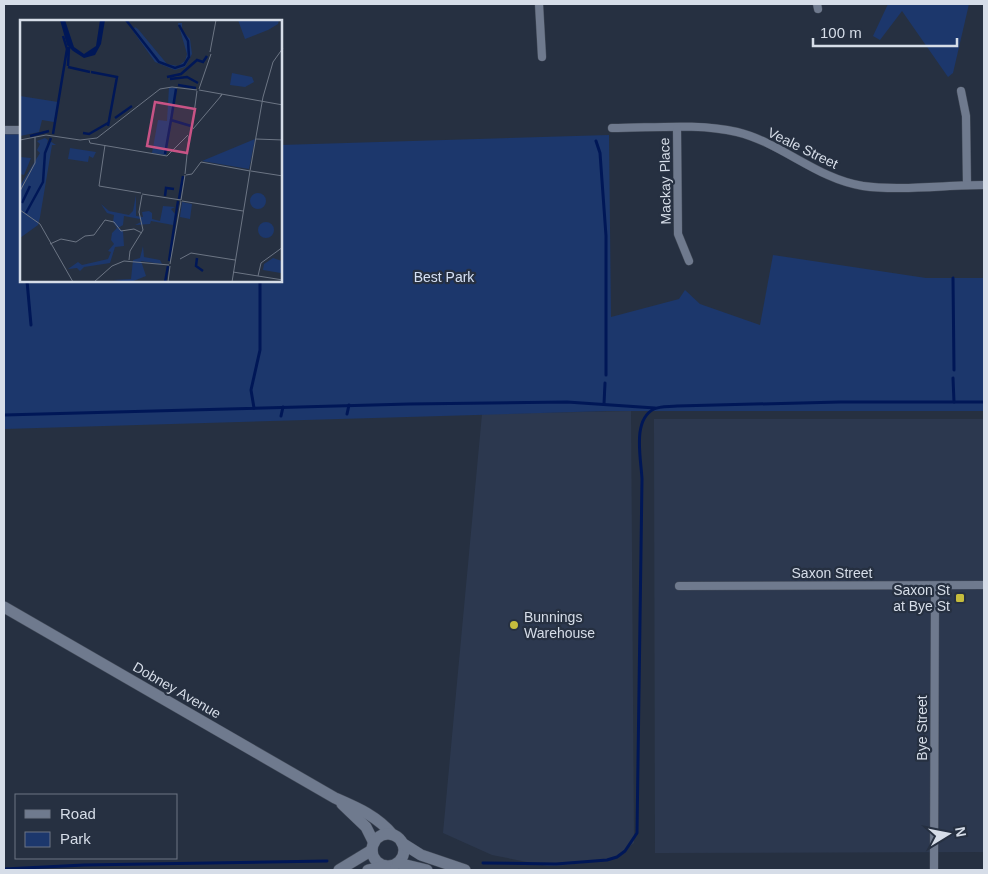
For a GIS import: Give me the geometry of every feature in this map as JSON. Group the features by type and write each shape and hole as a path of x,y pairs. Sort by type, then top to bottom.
{"street":[{"path":"539,4 542,57"},
{"path":"960,91 966,116 967,185"},
{"name":"Veale Street","path":"612,128 710,128 738,132 761,141 819,172 863,186 984,185"},
{"name":"Mackay Place","path":"677,128 678,234 689,261"},
{"path":"4,130 20,130"},
{"name":"Saxon Street","path":"679,586 984,586"},
{"name":"Bye Street","path":"934,870 935,586"},
{"name":"Dobney Avenue","path":"4,607 335,798 376,818 393,835"},
{"name":"Dobney Avenue","path":"335,798 366,827 373,846"},
{"path":"339,870 373,846 380,836 393,835 402,843 421,854 465,870"},
{"path":"398,863 403,856 402,843"},
{"path":"373,846 376,860 385,866"},
{"path":"368,870 398,863 427,870"}],"shaded area":[{"path":"631,411 634,843 611,860 556,866 547,866 492,855 443,833 482,414"},
{"path":"654,419 984,419 984,852 655,853"}],"green space":[{"path":"888,4 969,4 953,73 948,77 902,11 880,40 873,36"},
{"name":"Best Park","path":"4,134 20,134 20,282 282,282 282,145 609,135 611,317 679,299 685,290 700,304 760,325 773,255 926,278 984,278 984,411 607,411 4,429"}],"waterway":[{"path":"596,141 600,153 606,236 606,375"},
{"path":"953,278 954,370"},
{"path":"27,282 31,325"},
{"path":"254,408 251,390 260,350 260,282"},
{"path":"953,378 954,402"},
{"path":"604,404 605,383"},
{"path":"4,415 409,404 567,402 655,408"},
{"path":"483,863 556,864 607,860 617,857 625,851 637,833 642,479 639,440 640,430 647,414 656,408 677,406 840,402 984,402"},
{"path":"347,414 349,405"},
{"path":"281,416 283,407"},
{"path":"4,869 84,865 327,861"}],"place":[{"name":"Saxon St at Bye St","path":"960,598"},
{"name":"Bunnings Warehouse","path":"514,625"}]}
